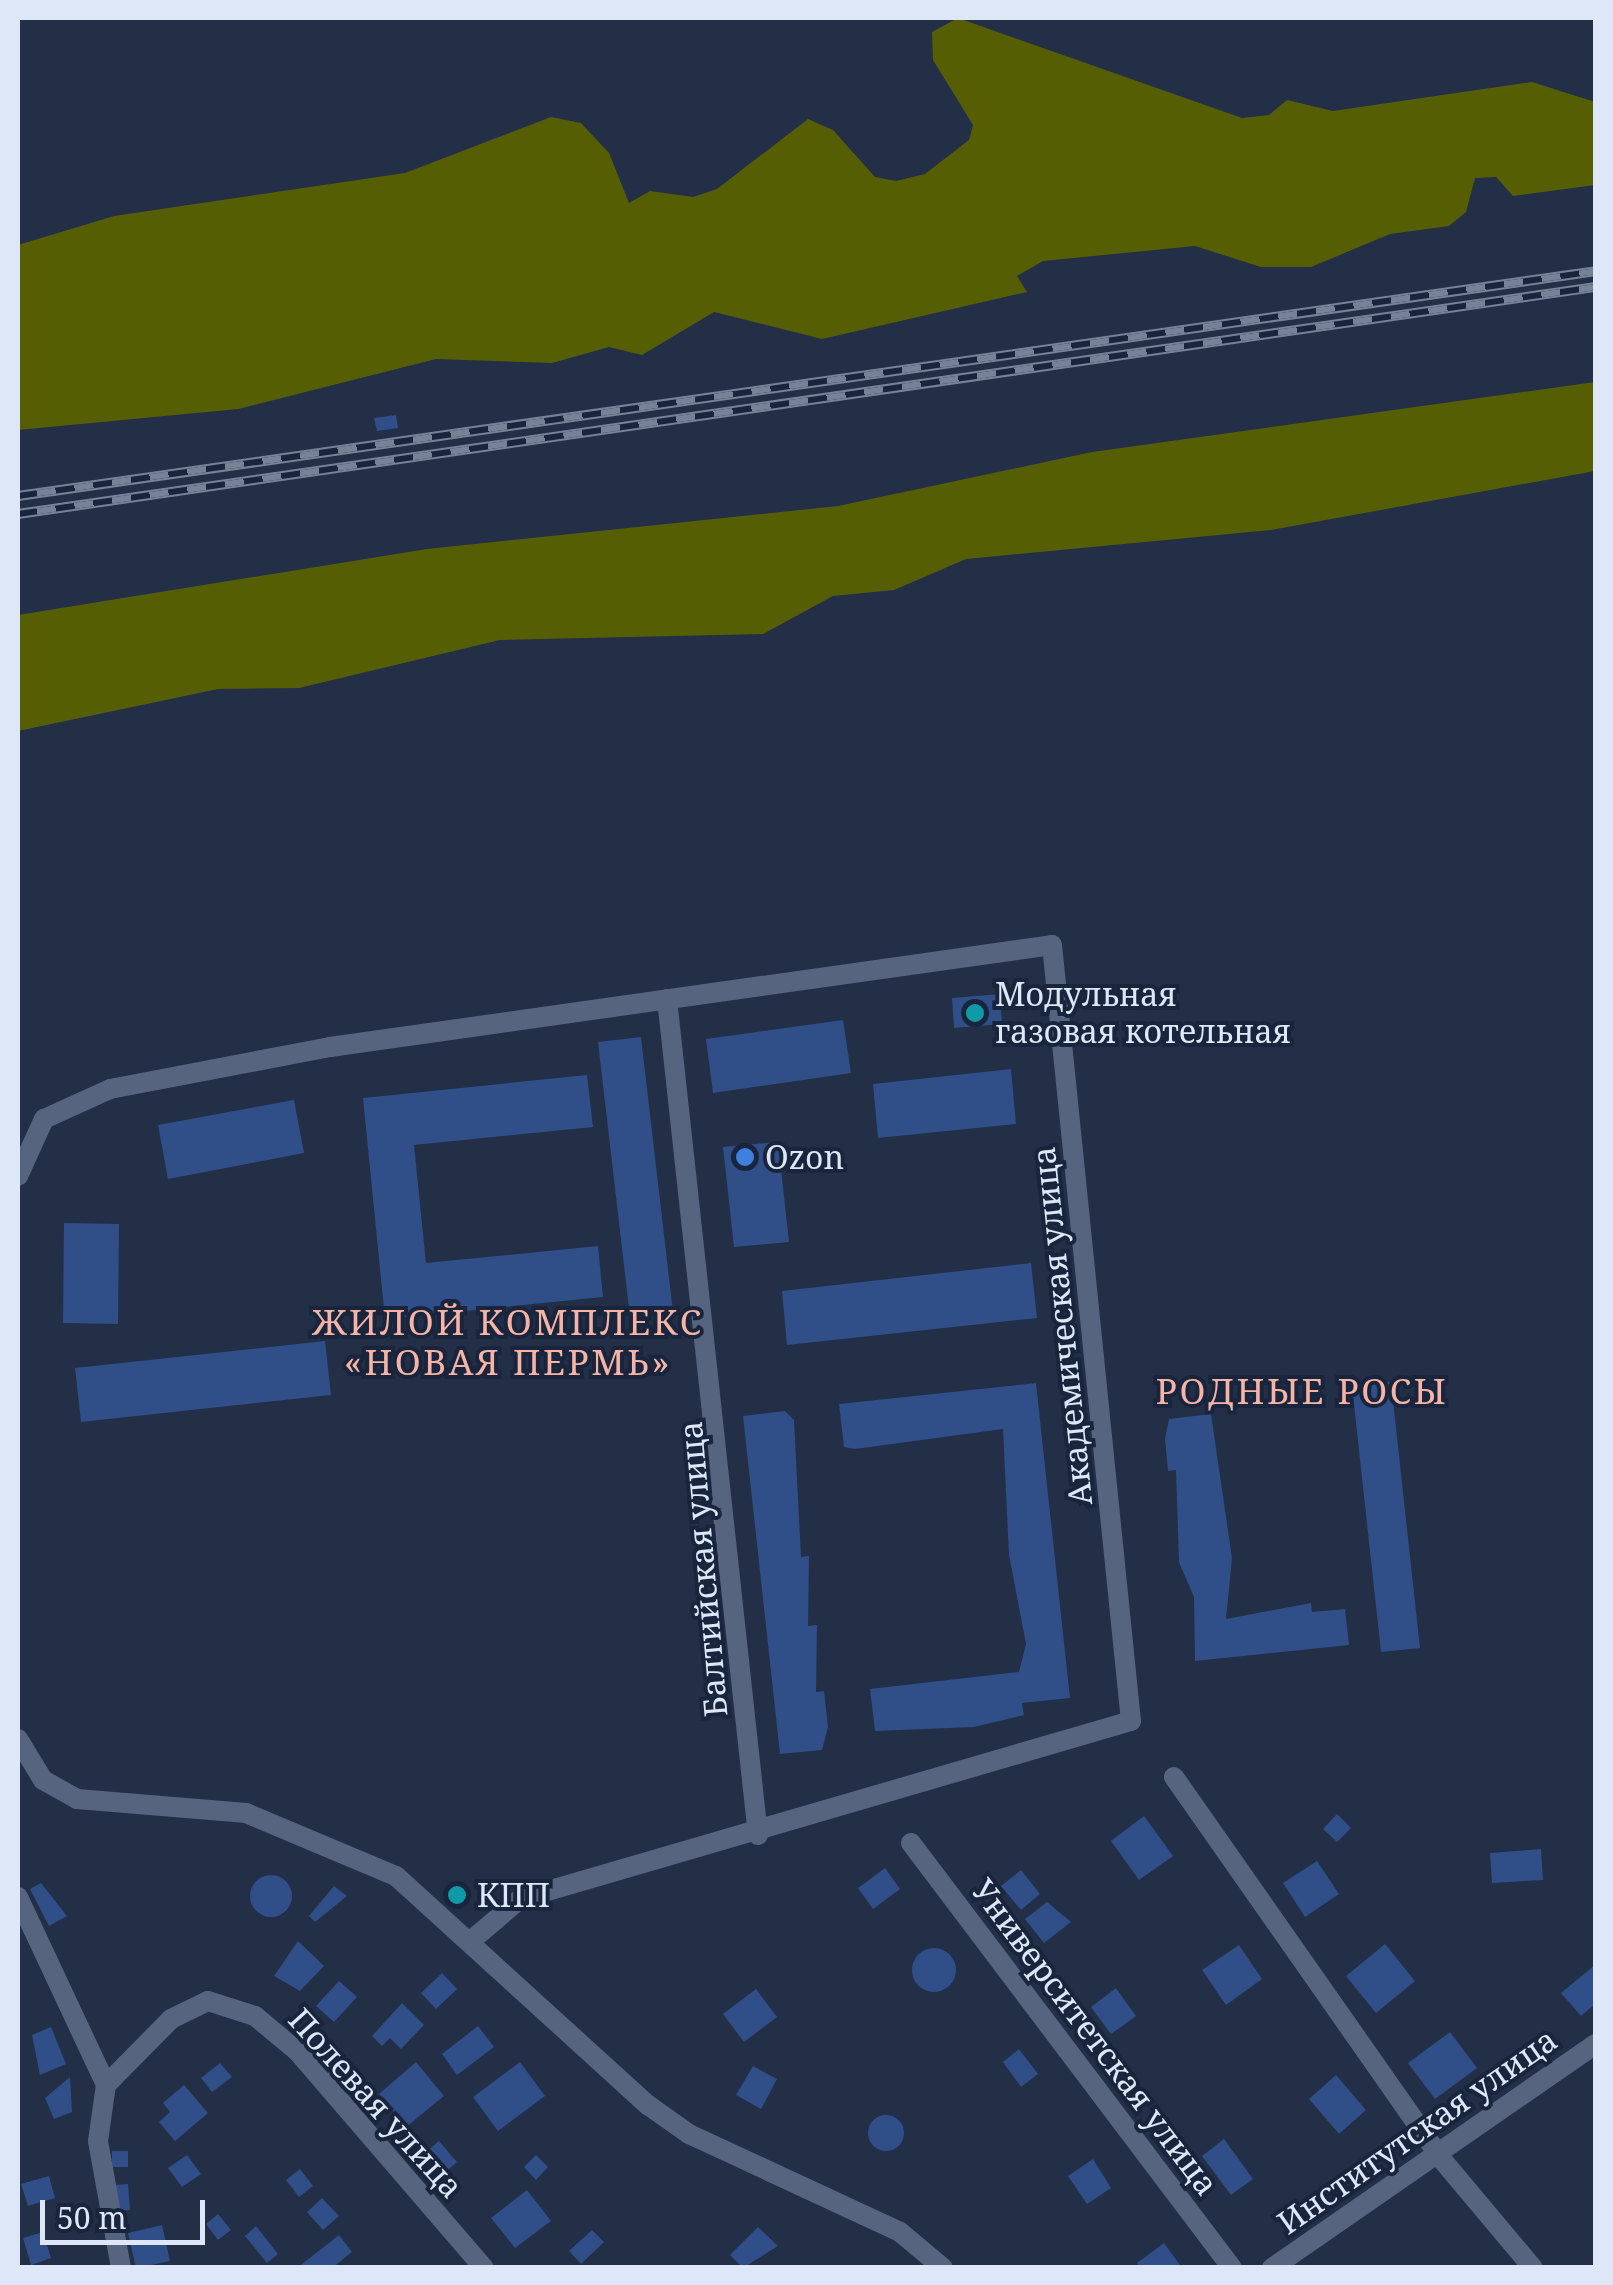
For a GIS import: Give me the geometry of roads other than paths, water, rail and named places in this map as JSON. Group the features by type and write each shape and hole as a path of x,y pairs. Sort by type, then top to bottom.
{"street":[{"name":"Академическая улица","path":"668,999 1052,945 1135,1700 1123,1728 758,1835"},
{"path":"18,1176 44,1120 110,1089 668,999"},
{"name":"Балтийская улица","path":"668,999 758,1835"},
{"path":"18,1739 58,1792 277,1821 396,1876 473,1939 648,2105 689,2134 900,2232 943,2268"},
{"path":"1174,1777 1439,2156 1533,2268"},
{"path":"473,1939 520,1899 758,1835"},
{"name":"Университетская улица","path":"910,1844 1232,2268"},
{"path":"18,1897 106,2085 98,2141 121,2268"},
{"name":"Полевая улица","path":"106,2085 171,2019 208,2001 255,2016 298,2052 484,2268"},
{"name":"Институтская улица","path":"1272,2268 1596,2044"}],"railway":[{"path":"18,496 1596,271"},
{"path":"18,514 1596,287"}],"place":[{"name":"Модульная газовая котельная","path":"975,1013"},
{"name":"Ozon","path":"745,1157"},
{"name":"КПП","path":"457,1895"}],"district":[{"name":"ЖИЛОЙ КОМПЛЕКС «НОВАЯ ПЕРМЬ»","path":"508,1342"},
{"name":"РОДНЫЕ РОСЫ","path":"1302,1391"}]}
